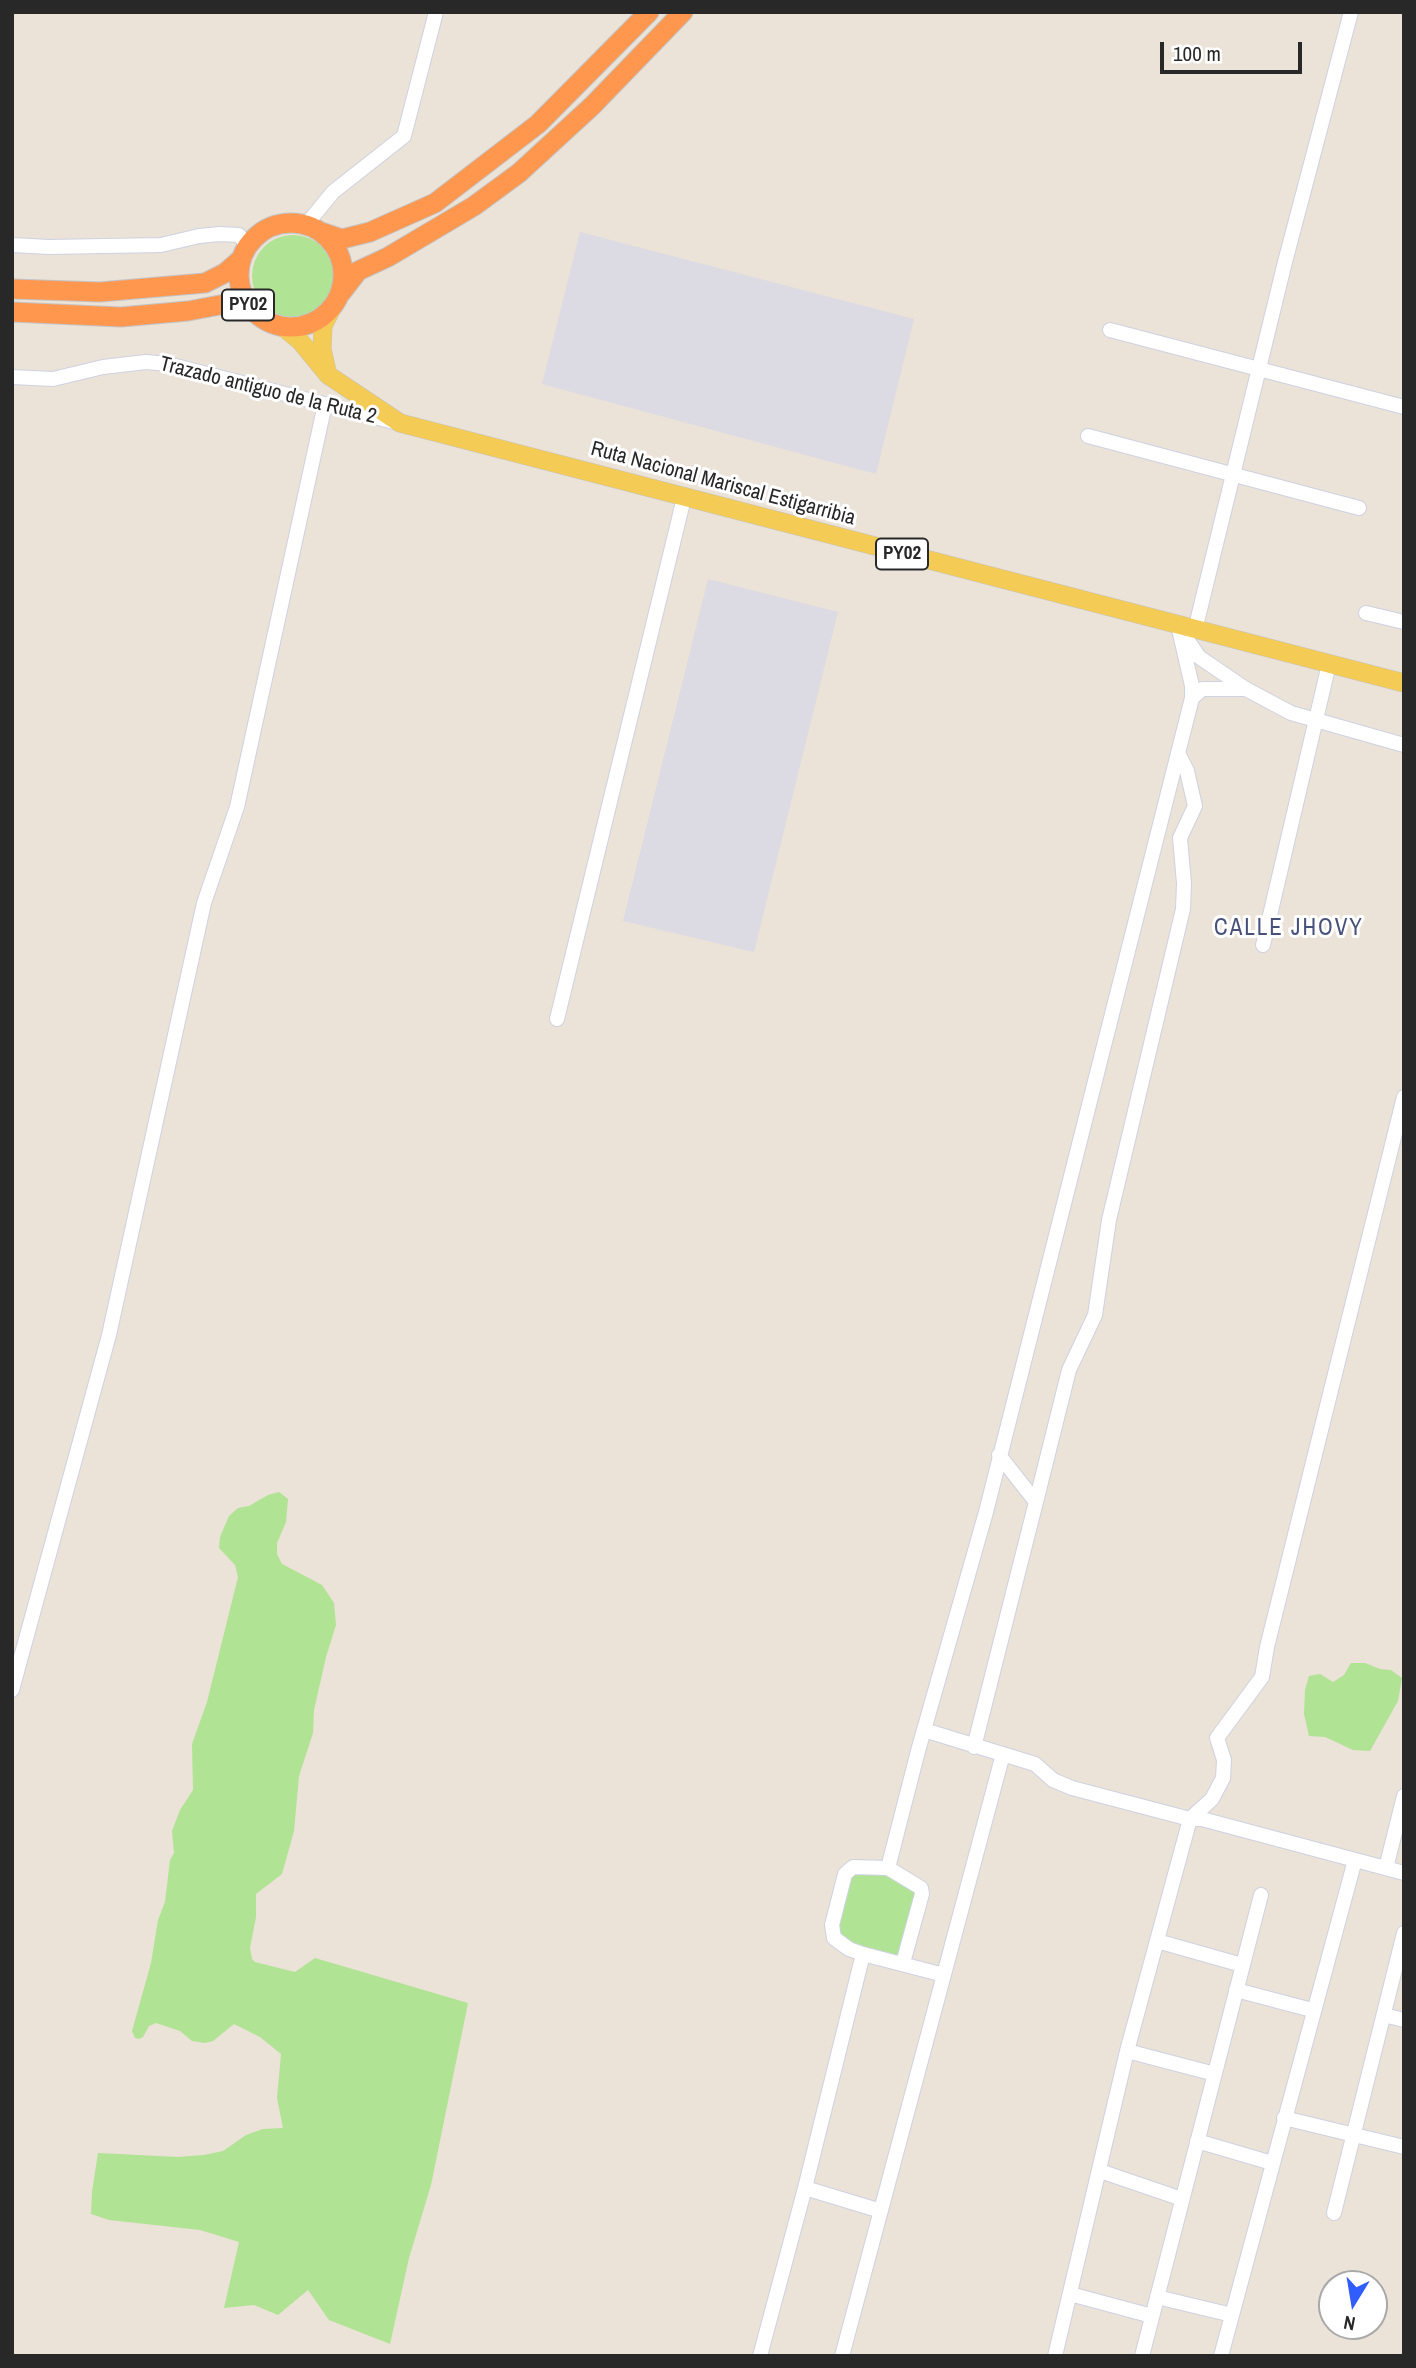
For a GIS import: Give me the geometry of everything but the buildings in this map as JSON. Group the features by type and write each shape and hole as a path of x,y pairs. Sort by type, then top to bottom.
{"highway":[{"name":"PY02","path":"12,289 100,292 205,284 225,273 259,233 274,225 290,222 342,239 370,232 435,203 538,124 649,12"},
{"name":"PY02","path":"244,253 238,278 242,295 251,310 265,321 283,327 301,327 318,320 358,271 388,257 474,206 519,173 592,106 684,12"},
{"name":"PY02","path":"314,228 334,244 341,259 344,276 336,301"},
{"name":"PY02","path":"12,312 121,317 188,311 225,304 251,310"}],"main road":[{"name":"PY02","path":"328,375 322,349 323,326 336,301"},
{"name":"Ruta Nacional Mariscal Estigarribia","path":"283,327 300,341 328,375 400,423 1404,683"}],"street":[{"path":"314,228 333,192 404,136 436,12"},
{"path":"888,1868 923,1730 986,1512 1192,698 1186,628 1232,474 1351,12"},
{"path":"12,245 161,245 220,233 239,235 244,253"},
{"path":"1110,330 1404,407"},
{"name":"Trazado antiguo de la Ruta 2","path":"12,377 53,379 103,366 146,362 168,364 400,423"},
{"path":"12,1690 109,1335 201,916 237,807 326,404"},
{"path":"1088,436 1359,508"},
{"path":"557,1019 684,498"},
{"path":"1366,613 1404,622"},
{"path":"1186,628 1199,657 1246,689 1291,713 1404,745"},
{"path":"1263,944 1329,664"},
{"path":"1192,698 1202,690 1246,689"},
{"path":"974,1747 1069,1370 1095,1315 1109,1220 1183,909 1180,838 1195,806 1187,771 1178,753"},
{"path":"1055,2356 1128,2052 1190,1819 1212,1799 1223,1778 1224,1760 1216,1738 1262,1677 1267,1647 1404,1097"},
{"path":"999,1455 1036,1502"},
{"path":"923,1730 1035,1764 1053,1780 1072,1788 1190,1819 1202,1819 1404,1873"},
{"path":"842,2356 1003,1754"},
{"path":"1386,1868 1404,1796"},
{"path":"1221,2356 1354,1860"},
{"path":"903,1963 922,1894 921,1888 888,1868 853,1867 845,1874 832,1932 838,1943 863,1954 944,1975"},
{"path":"1142,2356 1261,1895"},
{"path":"1334,2213 1404,1933"},
{"path":"1157,1941 1242,1965"},
{"path":"760,2356 863,1954"},
{"path":"1236,1990 1312,2011"},
{"path":"1384,2015 1404,2020"},
{"path":"1128,2052 1214,2074"},
{"path":"1284,2118 1404,2147"},
{"path":"1197,2141 1272,2163"},
{"path":"1100,2171 1182,2199"},
{"path":"805,2188 881,2211"},
{"path":"1070,2294 1152,2316"},
{"path":"1157,2297 1232,2315"}],"shaded area":[{"path":"580,232 914,319 876,474 542,384"},
{"path":"708,579 838,612 754,952 623,921"}],"green space":[{"path":"293,235 316,242 322,247 327,253 334,276 327,299 322,305 316,310 293,317 270,310 264,305 259,299 252,276 259,253 264,247 270,242"},
{"path":"279,1492 288,1499 286,1522 277,1543 277,1554 282,1564 322,1585 334,1603 336,1625 314,1710 313,1733 299,1776 294,1831 282,1874 256,1894 256,1917 250,1948 252,1959 295,1972 315,1958 468,2003 431,2185 409,2258 390,2344 329,2320 308,2290 278,2315 254,2305 224,2308 239,2242 200,2230 109,2220 91,2214 98,2153 178,2157 204,2155 223,2151 246,2135 263,2129 283,2128 277,2098 281,2054 260,2037 234,2024 213,2041 205,2043 192,2041 180,2031 156,2023 149,2026 139,2039 135,2038 132,2031 151,1963 158,1920 165,1902 170,1860 174,1853 172,1831 180,1810 193,1790 192,1744 207,1702 238,1577 235,1565 219,1548 220,1537 229,1516 238,1508 249,1506"},
{"path":"1351,1663 1365,1663 1391,1670 1402,1678 1398,1701 1370,1751 1353,1750 1325,1737 1309,1736 1304,1714 1305,1690 1309,1676 1320,1674 1333,1682 1344,1675"},
{"path":"868,1869 916,1890 899,1954 892,1957 845,1943 837,1931 849,1880 856,1872"}],"district":[{"name":"CALLE JHOVY","path":"1289,929"}]}
